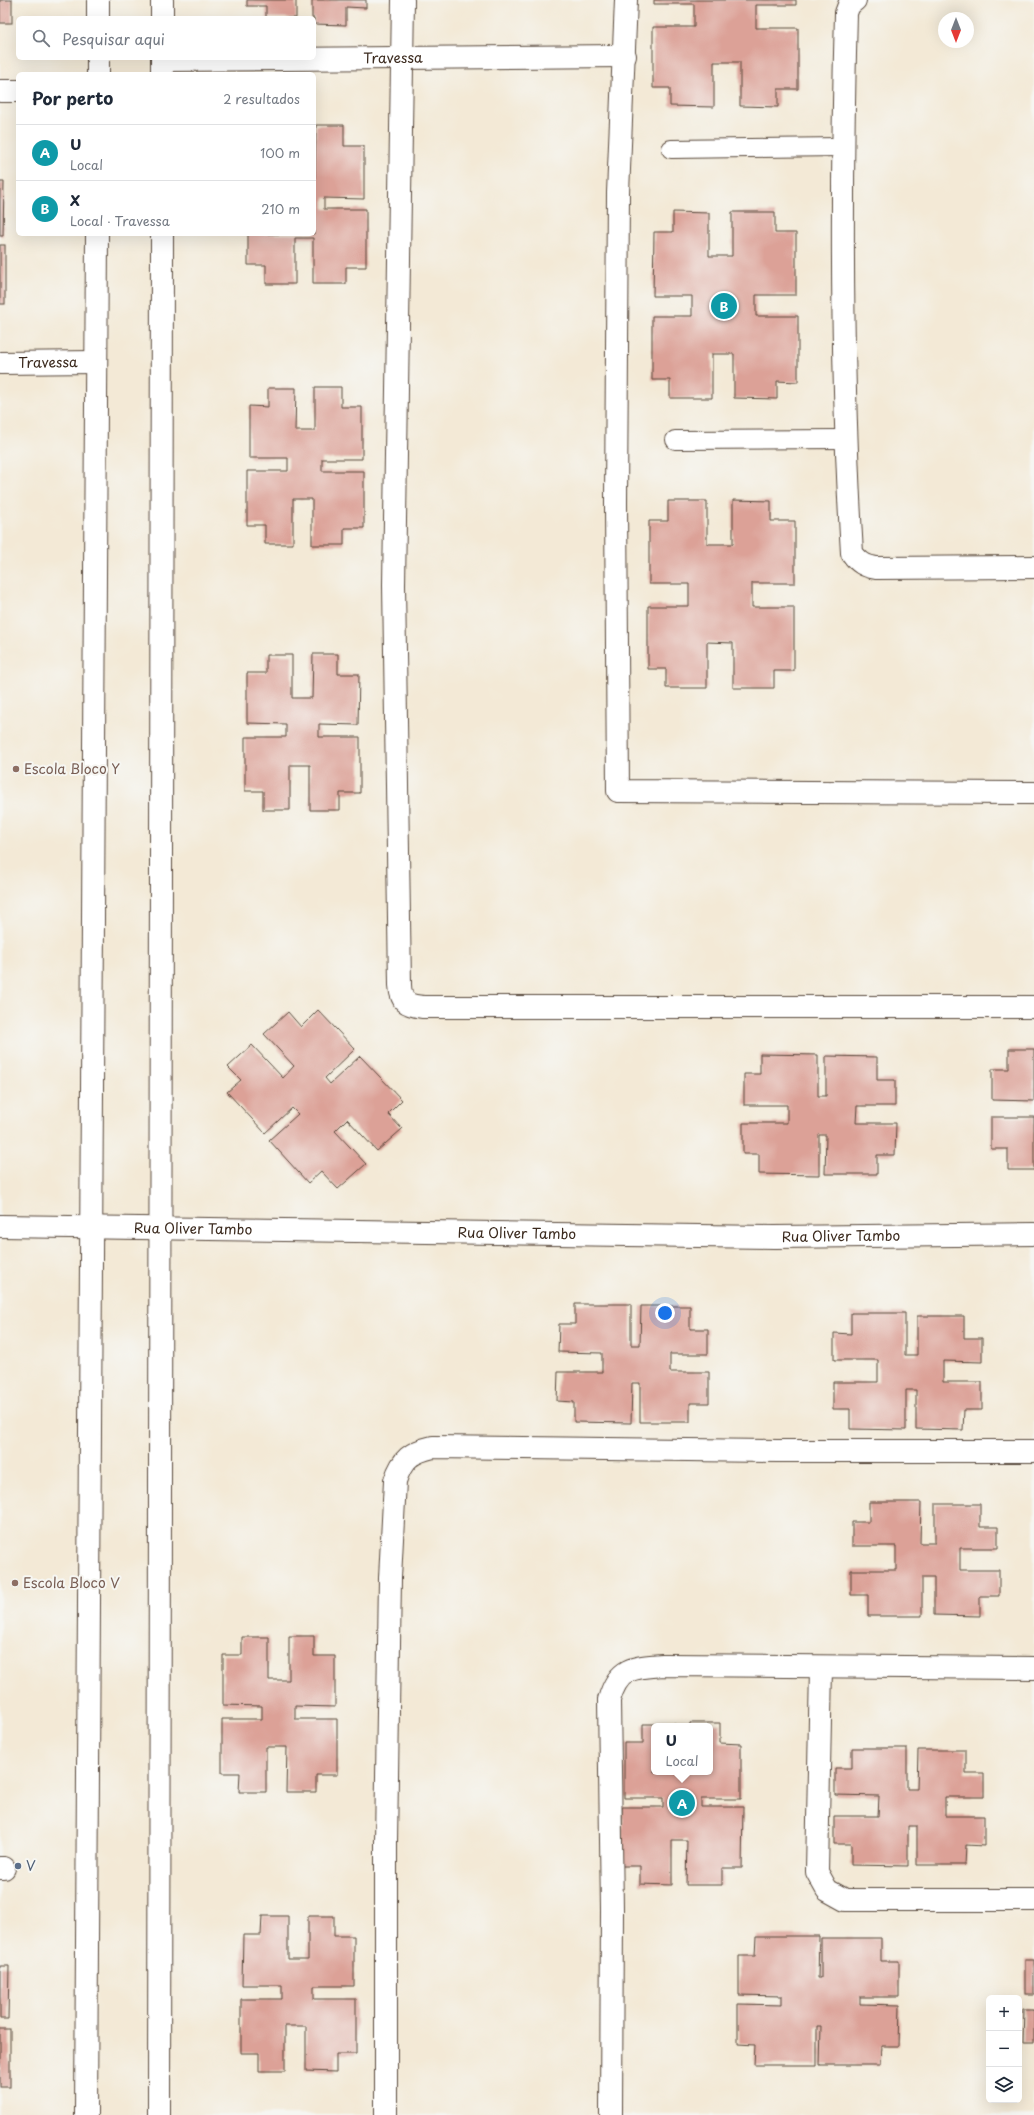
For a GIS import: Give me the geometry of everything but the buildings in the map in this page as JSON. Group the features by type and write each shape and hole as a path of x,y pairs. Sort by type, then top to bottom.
{"street":[{"path":"98,0 98,16"},
{"path":"162,0 162,16"},
{"path":"403,0 394,593 400,985 401,995 404,1002 412,1006 423,1007 1034,1007"},
{"path":"626,0 618,209 616,503 618,791 1034,793"},
{"path":"855,0 849,5 846,13 842,147 845,439 852,552 857,560 864,566 876,568 1034,567"},
{"name":"Travessa","path":"316,60 402,57 625,56"},
{"path":"98,60 98,72"},
{"name":"Travessa","path":"162,64 299,60"},
{"path":"0,91 16,91"},
{"path":"86,2115 97,236"},
{"path":"159,2115 162,236"},
{"name":"Travessa","path":"0,363 96,362"},
{"name":"Rua Oliver Tambo","path":"0,1226 775,1237 1034,1234"},
{"path":"386,2115 386,1851 390,1578 395,1481 398,1469 405,1460 418,1451 433,1447 778,1451 1034,1451"},
{"path":"611,2115 612,1910 609,1700 614,1683 626,1672 638,1667 663,1665 1034,1668"},
{"path":"821,1667 817,1872 827,1890 845,1900 1034,1900"}],"lane":[{"path":"671,149 842,147"},
{"path":"675,440 845,439"}],"place":[{"name":"X","path":"724,306"},
{"name":"Escola Bloco Y","path":"16,769"},
{"name":"Escola Bloco V","path":"15,1583"},
{"name":"U","path":"682,1803"},
{"name":"V","path":"18,1866"}]}
